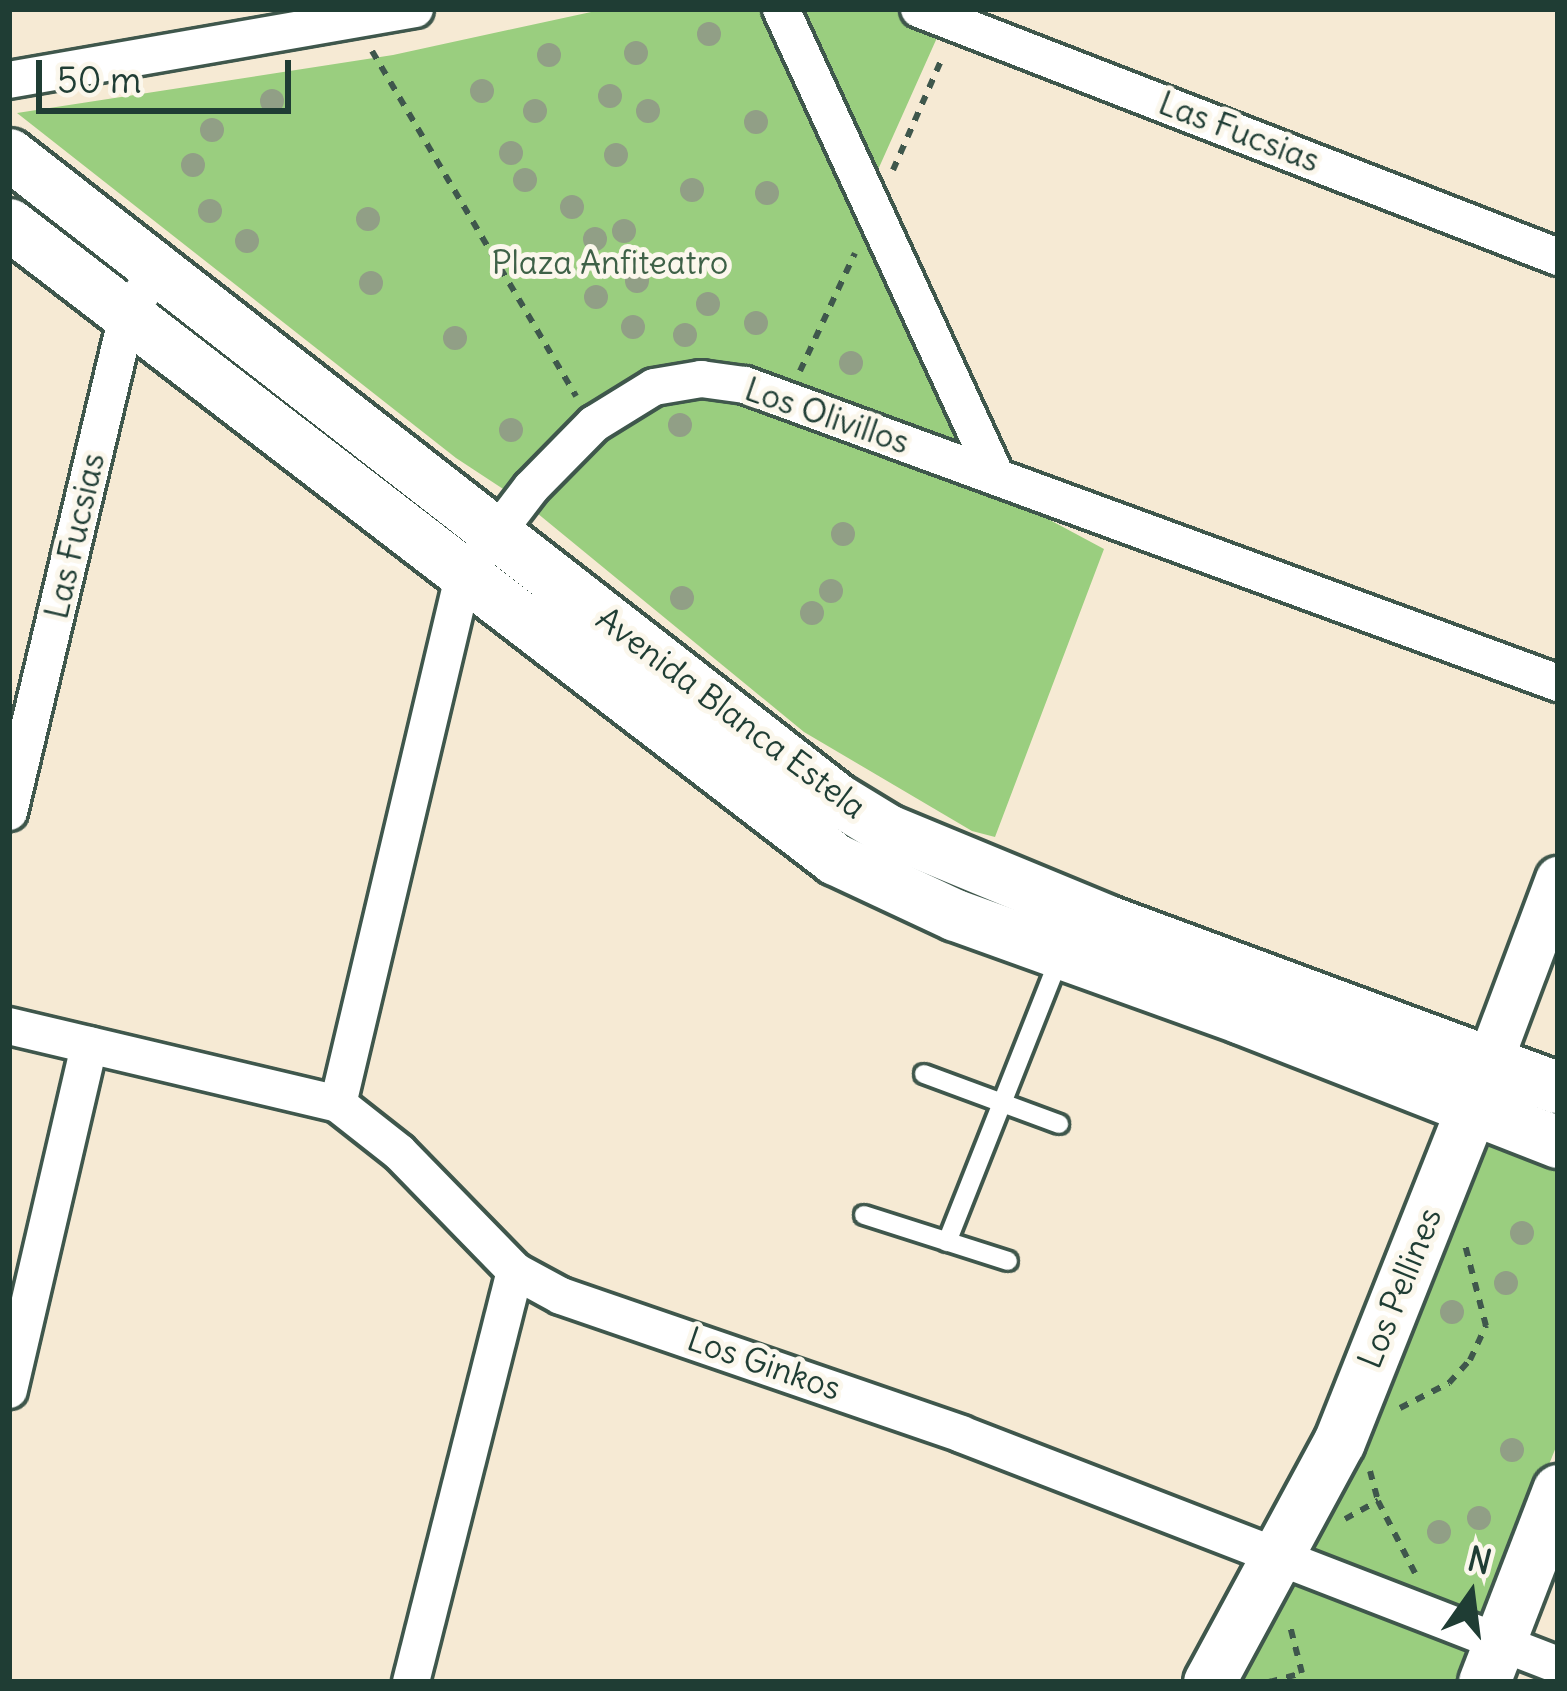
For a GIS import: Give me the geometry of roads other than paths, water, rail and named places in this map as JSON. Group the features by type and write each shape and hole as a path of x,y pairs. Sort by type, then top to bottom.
{"main road":[{"name":"Avenida Blanca Estela","path":"9,154 837,799 889,830 1106,920 1480,1087 1558,1142"},
{"name":"Avenida Blanca Estela","path":"9,224 835,859 955,915 1480,1087 1558,1088"},
{"name":"Los Pellines","path":"1209,1682 1339,1442 1480,1087"},
{"path":"1493,1665 1558,1490"}],"street":[{"path":"9,80 415,9"},
{"path":"781,9 995,475"},
{"name":"Las Fucsias","path":"919,9 1558,257"},
{"name":"Las Fucsias","path":"9,812 127,316 158,268"},
{"name":"Los Olivillos","path":"338,1104 463,577 495,532 593,424 654,387 723,381 995,475 1558,683"},
{"name":"Los Pellines","path":"1480,1087 1558,879"},
{"name":"Los Ginkos","path":"9,1026 338,1104 399,1152 515,1271 561,1296 764,1362 1443,1624 1493,1665 1558,1665"},
{"path":"9,1390 89,1045"},
{"path":"412,1682 515,1271"}],"lane":[{"path":"947,1242 1005,1105 1061,951"},
{"path":"924,1074 1059,1124"},
{"path":"863,1215 1008,1261"}],"park label":[{"name":"Plaza Anfiteatro","path":"610,263"}]}
